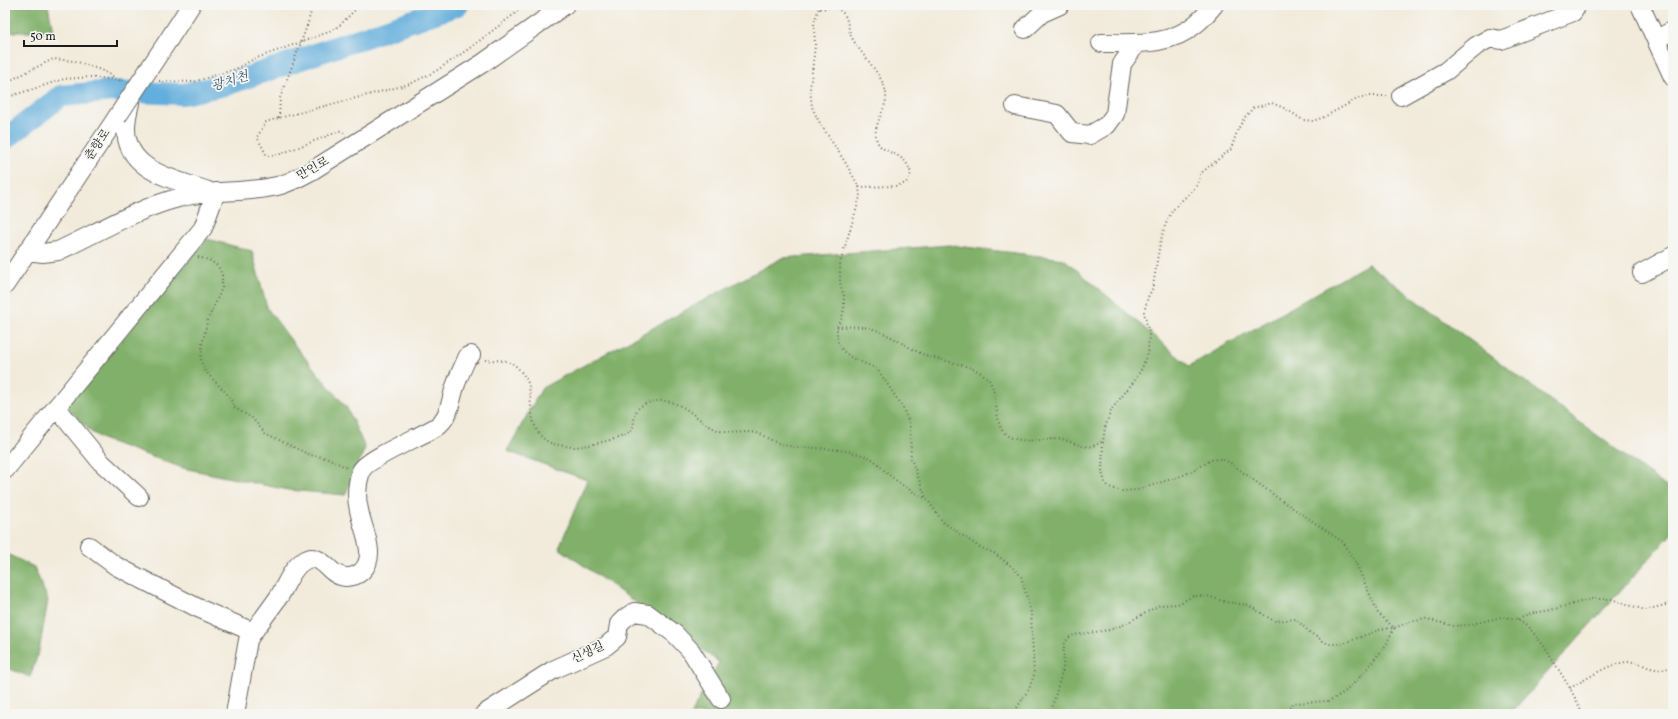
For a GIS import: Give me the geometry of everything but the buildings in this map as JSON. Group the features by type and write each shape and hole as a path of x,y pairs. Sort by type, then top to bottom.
{"street":[{"name":"춘향로","path":"5,285 117,117 129,88 169,39 191,5"},
{"name":"만인로","path":"27,250 43,253 58,251 152,207 178,198 258,189 289,182 313,170 483,63 565,5"},
{"path":"1025,29 1042,13 1060,5"},
{"path":"1100,43 1148,43 1174,38 1197,23 1214,5"},
{"path":"1401,96 1446,71 1476,46 1490,38 1501,40 1573,12 1577,5"},
{"path":"1640,5 1673,76"},
{"path":"1656,40 1673,30"},
{"path":"1015,106 1057,114 1072,133 1090,135 1107,125 1115,114 1122,64 1137,43"},
{"path":"5,470 202,228 214,193 156,173 145,167 134,156 127,138 126,126 129,88"},
{"path":"1642,273 1673,256"},
{"path":"234,714 248,640 303,561 311,558 317,559 340,577 351,577 361,572 368,566 368,542 357,497 361,473 367,464 438,426 446,417 450,408 456,384 468,356 471,355"},
{"path":"56,407 101,462 139,497"},
{"path":"89,546 116,566 198,608 253,632"},
{"name":"신생길","path":"484,714 553,670 606,646 617,637 619,624 634,612 648,614 675,634 691,651 721,699"}],"path":[{"path":"279,118 280,98 307,26 313,5"},
{"path":"156,81 193,82 236,69 254,58 326,33 339,26 360,5"},
{"path":"359,141 340,131 278,155 267,156 257,137 266,122 410,84 436,70 464,52 526,5"},
{"path":"820,5 820,9 814,22 815,46 810,89 812,107 818,120 859,187 860,197 840,263 840,283 844,296 844,308 842,318 837,327 838,343 843,351 852,358 865,363 880,372 903,408 910,425 911,459 926,498 943,522 979,547 994,553 1021,576 1031,613 1034,675 1030,689 1013,714"},
{"path":"820,9 837,9 843,13 851,35 863,56 882,82 886,93 886,102 876,131 877,141 882,148 901,157 909,165 911,174 906,183 896,186 859,187"},
{"path":"5,83 53,59 75,61 101,70 120,80 129,88"},
{"path":"5,98 64,79 91,77 120,80"},
{"path":"1394,628 1378,613 1354,559 1344,542 1278,498 1229,462 1220,459 1211,460 1195,470 1181,476 1137,490 1122,491 1109,487 1105,482 1102,472 1103,441 1111,410 1135,380 1142,368 1148,351 1149,334 1144,312 1152,290 1164,230 1175,207 1200,181 1200,174 1231,149 1238,129 1245,117 1253,108 1272,103 1286,109 1303,120 1313,121 1324,118 1359,98 1368,96 1401,96"},
{"path":"184,251 209,260 218,266 222,275 222,288 208,322 202,345 201,361 204,370 229,396 235,408 252,418 265,433 310,454 328,458 351,470 361,473"},
{"path":"837,327 872,328 923,354 941,361 957,363 980,373 989,381 997,404 1001,429 1007,435 1014,438 1027,440 1061,439 1074,445 1091,447 1103,441"},
{"path":"471,355 490,360 508,361 520,371 529,387 531,411 537,431 543,439 553,444 574,447 621,438 629,433 633,427 636,412 644,404 655,401 666,401 678,405 714,429 727,433 755,433 782,445 840,450 869,457 880,465 888,474 918,495 926,498"},
{"path":"1050,714 1063,669 1064,645 1068,638 1074,635 1109,630 1123,625 1160,606 1178,604 1193,596 1207,596 1226,602 1248,605 1274,621 1296,619 1309,632 1328,644 1340,644 1382,629 1394,628 1410,622 1426,619 1454,626 1468,625 1502,617 1518,619 1534,613 1592,599 1611,599 1645,610 1673,603"},
{"path":"1518,619 1530,629 1544,646 1570,688 1582,714"},
{"path":"1285,714 1293,703 1328,701 1346,691 1386,646 1394,628"},
{"path":"1570,688 1611,666 1624,663 1635,661 1644,666 1662,670 1673,666"}],"green space":[{"path":"5,5 48,5 53,32 5,32"},
{"path":"207,239 252,251 267,308 296,347 347,408 365,448 345,495 288,490 183,468 102,439 90,431 66,406"},
{"path":"949,245 1064,259 1189,366 1368,264 1673,492 1673,532 1510,714 691,714 719,662 559,548 587,480 507,451 542,388 782,258"},
{"path":"5,553 34,567 48,600 39,651 30,677 5,667"}],"waterway":[{"name":"광치천","path":"5,139 61,96 112,91 183,94 225,85 458,5"}]}
